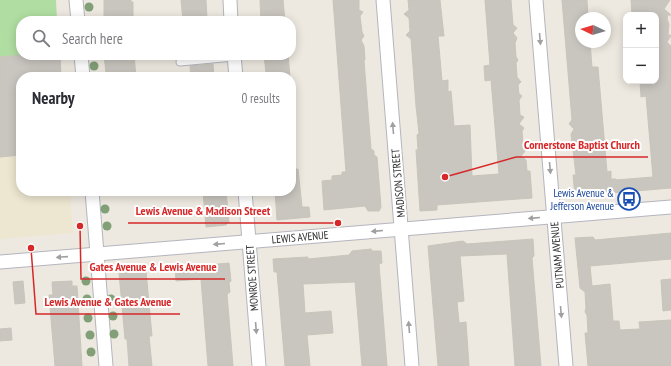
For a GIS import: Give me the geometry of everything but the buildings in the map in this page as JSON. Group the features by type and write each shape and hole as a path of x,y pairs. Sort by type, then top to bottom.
{"street":[{"path":"76,0 78,16"},
{"path":"230,0 231,16"},
{"name":"MADISON STREET","path":"383,0 412,366"},
{"name":"PUTNAM AVENUE","path":"536,0 566,366"},
{"path":"81,60 83,72"},
{"path":"234,60 236,72"},
{"path":"92,196 106,366"},
{"name":"MONROE STREET","path":"245,196 259,366"},
{"name":"LEWIS AVENUE","path":"0,262 671,207"}],"lane":[{"path":"180,62 198,60"}],"shaded area":[{"path":"16,56 16,60 60,60 61,72 16,72 16,196 70,196 73,233 0,239 0,57"}],"green space":[{"path":"0,0 56,0 57,16 16,16 16,56 0,57"}],"place":[{"name":"Cornerstone Baptist Church","path":"445,177"},
{"name":"Lewis Avenue & Jefferson Avenue","path":"629,199"},
{"name":"Lewis Avenue & Madison Street","path":"338,223"},
{"name":"Gates Avenue & Lewis Avenue","path":"80,226"},
{"name":"Lewis Avenue & Gates Avenue","path":"31,248"}]}
